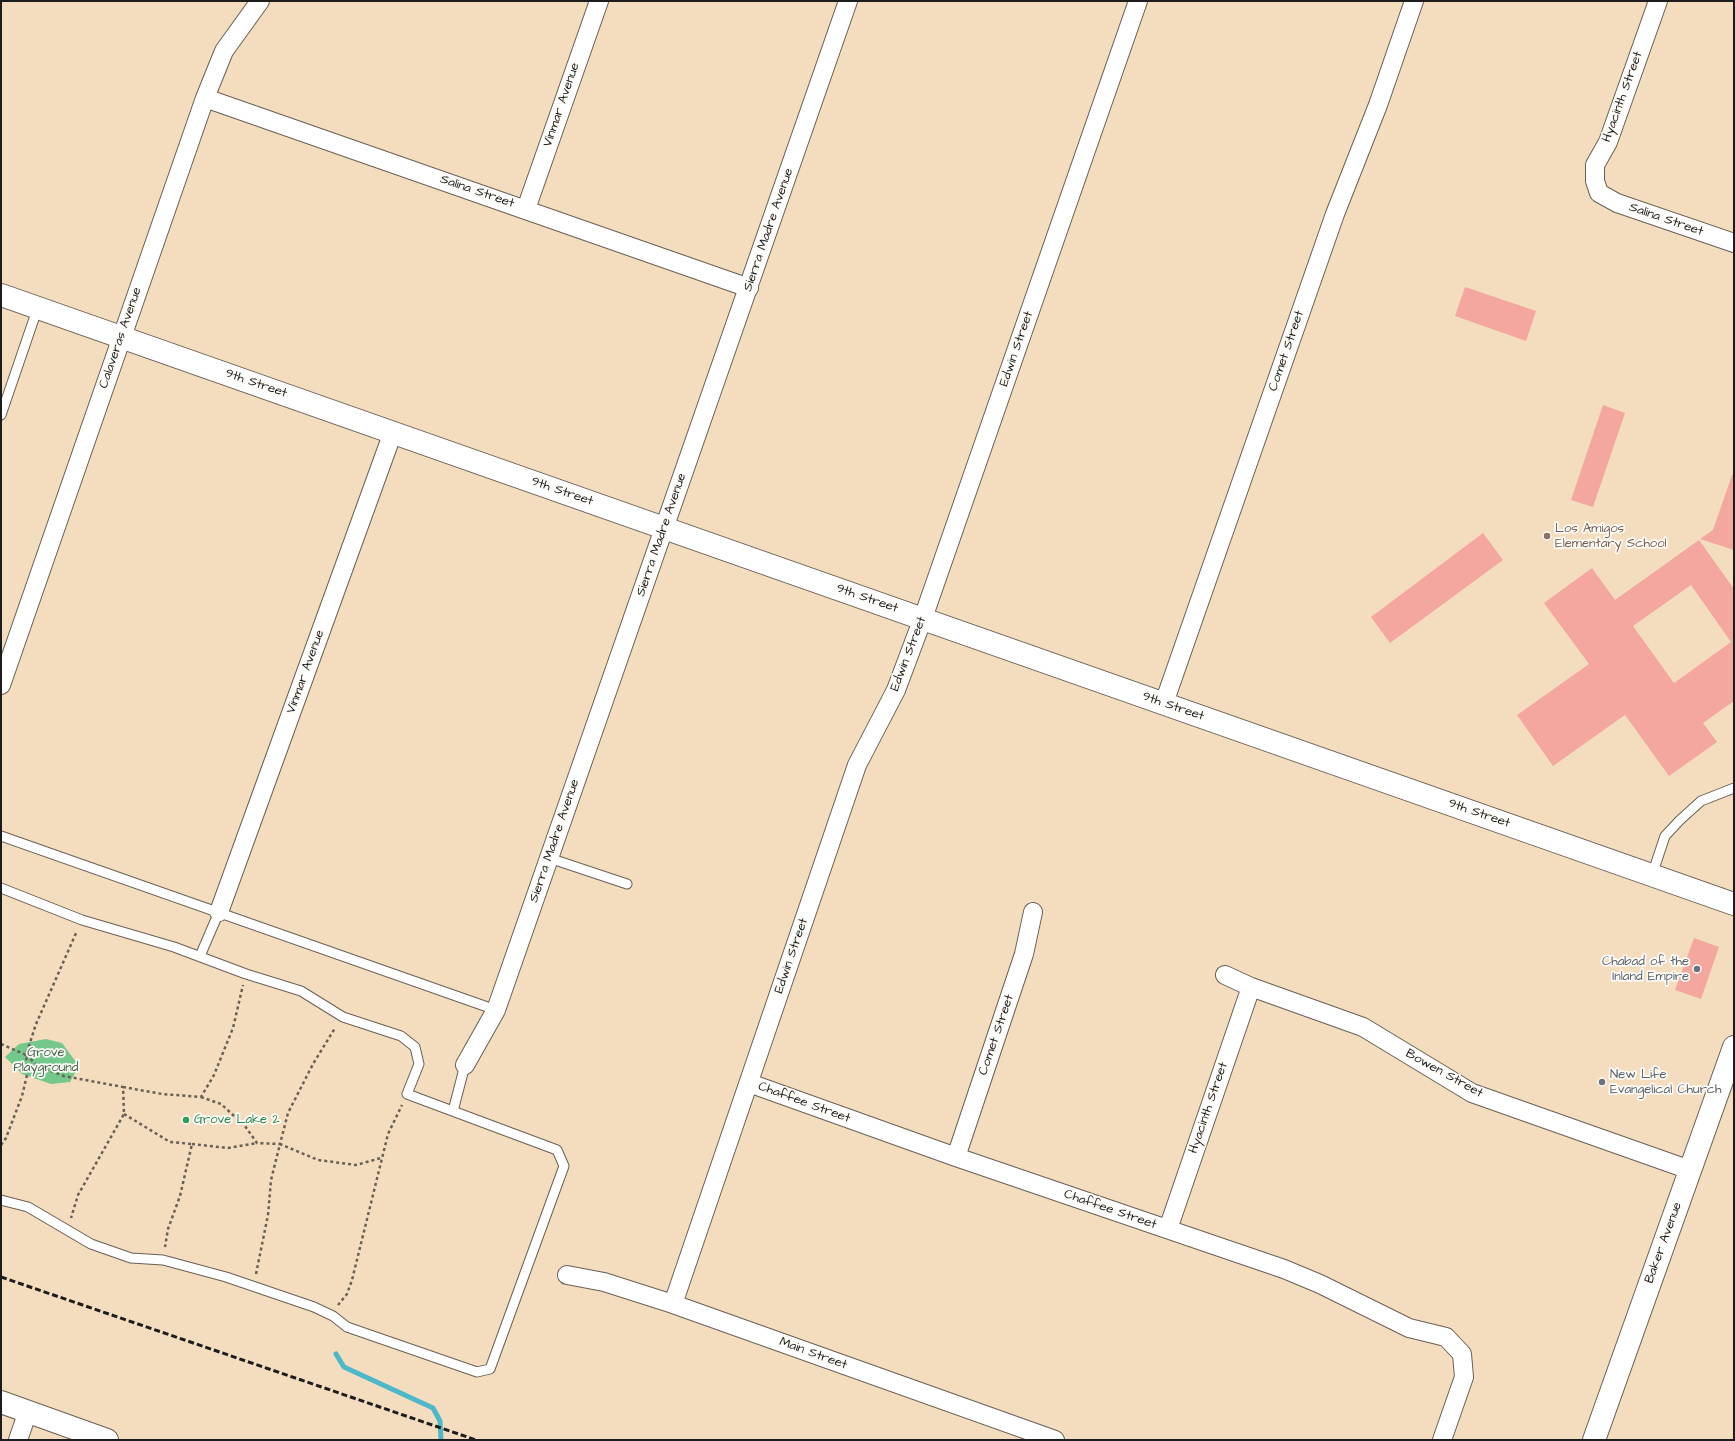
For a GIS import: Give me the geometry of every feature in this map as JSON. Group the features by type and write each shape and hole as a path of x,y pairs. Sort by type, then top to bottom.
{"street":[{"name":"Calaveras Avenue","path":"1,685 205,98 224,51 260,1"},
{"name":"Vinmar Avenue","path":"526,209 599,1"},
{"name":"Sierra Madre Avenue","path":"465,1065 496,1010 848,1"},
{"name":"Edwin Street","path":"673,1304 857,765 896,690 923,618 1138,1"},
{"name":"Comet Street","path":"1164,703 1335,214 1378,105 1414,1"},
{"name":"Hyacinth Street","path":"1599,193 1594,181 1595,165 1608,142 1658,1"},
{"name":"Salina Street","path":"205,98 749,288"},
{"name":"Salina Street","path":"1599,193 1617,203 1734,244"},
{"name":"9th Street","path":"1,294 1734,904"},
{"name":"Vinmar Avenue","path":"219,912 393,432"},
{"name":"Comet Street","path":"956,1157 1024,954 1033,912"},
{"name":"Bowen Street","path":"1225,975 1251,987 1363,1027 1472,1093 1690,1170"},
{"name":"Hyacinth Street","path":"1168,1229 1251,987"},
{"name":"Baker Avenue","path":"1594,1440 1734,1047"},
{"name":"Chaffee Street","path":"749,1083 956,1157 1284,1269 1320,1284 1409,1328 1446,1337 1462,1354 1464,1377 1442,1440"},
{"name":"Main Street","path":"567,1275 604,1282 673,1304 1055,1440"},
{"path":"1,1402 107,1440"},
{"path":"18,1440 28,1411"}],"lane":[{"path":"1,415 38,307"},
{"path":"1652,875 1665,836 1680,820 1701,801 1734,788"},
{"path":"1,836 496,1010"},
{"path":"549,858 627,884"},
{"path":"1,888 82,920 174,947 246,974 301,991 343,1017 401,1036 415,1047 419,1064 407,1094 557,1150 564,1166 490,1369 477,1372 347,1327 333,1316 314,1308 226,1277 163,1260 131,1258 91,1244 28,1207 1,1200"},
{"path":"200,956 219,912"},
{"path":"453,1111 465,1065"}],"path":[{"path":"1,1145 6,1138 22,1096 28,1071 26,1055 36,1024 82,920"},
{"path":"201,1097 214,1075 232,1028 246,974"},
{"path":"253,1286 268,1215 271,1180 288,1113 313,1064 343,1017"},
{"path":"1,1044 26,1055 38,1066 64,1076 162,1094 201,1097 221,1104 245,1126 257,1143"},
{"path":"65,1229 70,1221 78,1195 124,1114 123,1087"},
{"path":"333,1316 347,1294 352,1280 388,1134 407,1094"},
{"path":"124,1114 170,1142 228,1148 257,1143 280,1144 318,1160 356,1166 381,1158"},
{"path":"163,1260 168,1229 180,1196 192,1144"}],"green space":[{"name":"Grove Playground","path":"46,1039 62,1043 79,1066 70,1082 51,1084 22,1074 5,1057 19,1044"}],"building":[{"path":"1465,287 1536,311 1526,341 1455,316"},
{"path":"1603,405 1625,413 1593,507 1571,500"},
{"path":"1732,475 1734,475 1734,550 1700,539 1713,530"},
{"path":"1483,533 1503,560 1390,643 1371,617"},
{"path":"1699,540 1734,589 1734,701 1703,723 1717,742 1669,776 1625,715 1553,766 1517,715 1589,664 1544,603 1592,568 1615,600","holes":["1691,585 1731,642 1674,683 1633,626"]},
{"name":"Chabad of the Inland Empire","path":"1694,938 1719,947 1701,999 1675,990"}],"waterway":[{"path":"336,1354 344,1367 433,1408 440,1421 441,1440"}],"railway":[{"path":"1,1277 476,1440"}],"place":[{"name":"Los Amigos Elementary School","path":"1547,536"},
{"name":"Chabad of the Inland Empire","path":"1697,969"},
{"name":"New Life Evangelical Church","path":"1602,1082"},
{"name":"Grove Lake 2","path":"186,1120"}]}
